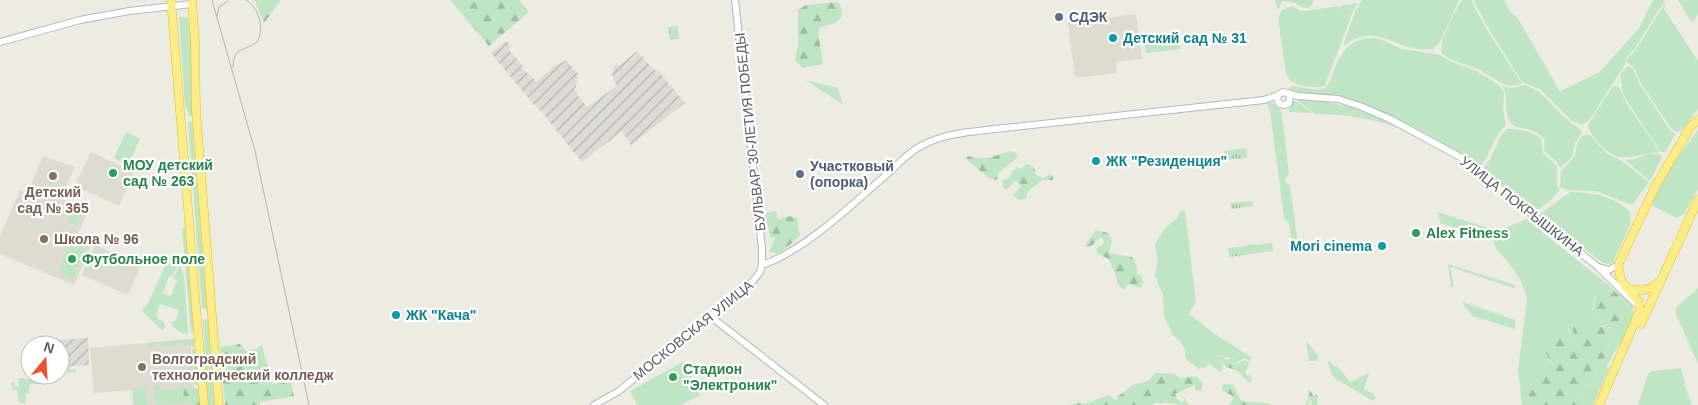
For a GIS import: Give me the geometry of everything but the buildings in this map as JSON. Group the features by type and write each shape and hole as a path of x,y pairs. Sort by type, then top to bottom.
{"highway":[{"path":"192,2 196,43 196,110 219,405"},
{"path":"171,3 204,405"},
{"path":"1599,405 1639,316 1640,305 1619,277 1618,265 1656,185 1683,140 1696,124"},
{"path":"1604,405 1698,200"},
{"path":"1626,287 1633,290 1645,290 1652,288 1660,282"},
{"path":"197,315 212,314"}],"main road":[{"name":"БУЛЬВАР 30-ЛЕТИЯ ПОБЕДЫ","path":"735,0 759,211 762,265"},
{"path":"0,42 80,20 171,3 192,2"},
{"path":"1283,92 1288,93 1290,97 1290,102 1285,105 1264,100 1283,92"},
{"name":"УЛИЦА ПОКРЫШКИНА","path":"1288,93 1327,97 1360,106 1390,119 1450,151 1472,165 1598,267 1632,299 1637,306 1639,316"},
{"path":"1278,95 1277,100 1279,104"},
{"name":"УЛИЦА ПОКРЫШКИНА","path":"1290,102 1306,96"},
{"name":"МОСКОВСКАЯ УЛИЦА","path":"594,405 618,391 753,281 760,272 762,265 786,255 811,237 846,210 919,147 936,139 952,135 1264,100"},
{"path":"1696,124 1698,115"},
{"path":"1598,267 1609,270 1618,265"},
{"path":"710,316 824,405"}],"shaded area":[{"path":"1136,14 1142,59 1116,62 1117,73 1075,78 1068,23"},
{"path":"506,41 511,46 508,49 522,65 523,69 537,82 553,67 566,60 578,74 574,89 587,107 617,86 612,75 614,66 617,64 619,66 637,51 653,69 659,72 685,103 631,145 622,131 582,162 491,53"},
{"path":"91,152 134,172 119,206 75,186"},
{"name":"Детский сад № 365","path":"43,156 75,167 63,194 31,185"},
{"name":"Школа № 96","path":"20,190 91,206 78,233 93,242 74,285 0,254 0,236"},
{"path":"95,245 141,265 128,295 82,275"},
{"path":"88,338 89,365 70,366 70,339"},
{"name":"Волгоградский технологический колледж","path":"190,339 195,405 133,405 132,390 94,393 90,348"}],"green space":[{"path":"252,0 281,0 264,23 255,1"},
{"path":"450,0 519,0 529,12 489,46"},
{"path":"1275,0 1314,0 1308,8 1282,1 1278,10"},
{"path":"1362,0 1459,0 1440,42 1433,49 1408,47 1378,36 1356,39 1343,46 1356,9 1358,9"},
{"path":"1462,0 1471,0 1485,27 1522,84 1511,86 1501,83 1480,70 1452,60 1442,54 1442,42"},
{"path":"1473,0 1504,0 1511,13 1517,17 1562,95 1560,91 1600,72 1639,28 1653,0 1665,0 1635,48 1627,57 1625,64 1591,118 1582,125 1572,121 1540,89 1521,80"},
{"path":"1667,0 1664,9 1698,61 1698,109 1682,130 1677,132 1671,128 1640,82 1635,69 1627,62 1628,57 1635,51"},
{"path":"1678,0 1698,0 1698,13 1694,22 1690,20"},
{"path":"837,2 841,6 842,16 836,23 821,27 818,32 823,64 803,68 795,60 798,45 798,10 806,5"},
{"path":"1357,3 1351,16 1348,14 1351,17 1325,85 1308,87 1290,80 1286,74 1278,18 1282,10 1292,6 1305,11 1338,6 1343,10 1340,6"},
{"path":"179,17 188,18 191,40 192,116 189,116 185,106"},
{"path":"678,26 679,39 670,40 668,27"},
{"path":"1179,38 1180,49 1146,53 1145,42"},
{"path":"1368,38 1377,38 1402,49 1440,55 1476,71 1498,84 1504,93 1503,110 1506,125 1481,166 1416,128 1359,102 1333,96 1296,94 1289,91 1292,86 1317,90 1325,88 1331,80 1344,50 1354,42"},
{"path":"1628,66 1633,69 1639,83 1669,129 1676,134 1665,152 1661,152 1623,93 1620,74"},
{"path":"806,80 838,88 843,105"},
{"path":"1525,85 1543,96 1582,132 1575,143 1572,157 1560,168 1556,161 1544,151 1544,140 1542,137 1531,130 1514,126 1509,120 1506,95 1502,86 1511,88"},
{"path":"1613,86 1619,87 1626,103 1660,152 1627,157 1613,155 1598,142 1589,130 1588,125"},
{"path":"1315,99 1354,108 1400,128 1372,120 1343,115 1316,114 1297,100"},
{"path":"1296,101 1313,113 1289,112 1289,105"},
{"path":"1267,103 1276,105 1282,114 1289,174 1285,179 1290,186 1299,252 1293,253 1289,224 1284,218 1270,111"},
{"path":"188,122 192,122 206,309 202,308"},
{"path":"1507,129 1525,131 1541,139 1543,153 1557,166 1557,185 1560,190 1550,201 1536,211 1483,169 1502,134"},
{"path":"1698,130 1698,189 1684,214 1677,218 1653,206 1653,200 1675,161"},
{"path":"126,132 140,139 128,165 114,158"},
{"path":"1585,134 1590,135 1606,153 1622,161 1649,182 1632,205 1596,191 1567,190 1560,187 1561,171 1571,161 1578,141"},
{"path":"1246,148 1247,158 1225,160 1224,151"},
{"path":"1010,151 1017,153 1017,158 998,173 995,180 989,178 966,159 968,156 985,158"},
{"path":"1647,154 1660,154 1662,157 1650,181 1625,160 1635,159"},
{"path":"1026,164 1032,166 1035,169 1035,174 1043,178 1050,174 1054,177 1053,180 1043,180 1028,191 1026,199 1019,200 1013,195 1021,186 1016,181 1006,190 1002,186 1003,180 1008,179 1017,167 1022,169"},
{"path":"1570,192 1603,196 1625,207 1630,213 1631,223 1613,262 1610,264 1603,263 1540,214"},
{"path":"1252,201 1253,206 1231,209 1230,203"},
{"path":"73,208 83,212 77,226 67,222"},
{"path":"1185,210 1196,302 1189,314 1215,334 1251,357 1250,362 1245,358 1234,364 1234,359 1218,355 1223,366 1221,372 1209,363 1206,367 1199,369 1187,360 1185,349 1179,340 1173,336 1164,315 1163,295 1155,276 1158,259 1156,242 1166,227 1176,219 1181,211"},
{"path":"776,211 778,220 788,216 797,218 800,236 780,253 769,252 775,238 770,237 765,213"},
{"path":"1438,212 1488,228 1483,237 1440,223"},
{"path":"1526,219 1632,304 1632,320 1629,328 1610,360 1607,367 1609,369 1593,405 1584,405 1583,389 1588,384 1593,385 1599,361 1603,362 1614,328 1601,326 1584,339 1572,323 1575,341 1573,348 1569,327 1554,352 1545,351 1552,367 1545,359 1543,384 1528,396 1530,405 1522,405 1518,370 1527,300 1520,279 1497,249 1492,234","holes":["1603,287 1613,291 1628,301 1616,324 1592,315 1594,297"]},
{"path":"182,228 186,228 194,331 191,333"},
{"path":"1096,230 1108,233 1112,241 1109,253 1132,257 1137,266 1137,273 1141,276 1143,282 1141,288 1128,284 1125,289 1121,288 1109,259 1098,254 1096,251 1098,246 1103,245 1104,241 1101,237 1091,246 1085,247"},
{"name":"Футбольное поле","path":"71,240 87,246 73,279 58,273"},
{"path":"1272,243 1273,251 1229,257 1228,248"},
{"path":"169,258 173,259 177,268 172,276 169,276 163,293 171,296 177,281 173,277 180,264 184,276 188,334 182,333 173,327 172,322 176,320 179,310 160,304 156,315 159,320 163,321 166,327 162,330 142,311 144,306 146,307"},
{"path":"1448,264 1515,285 1516,289 1451,267 1453,287 1451,287"},
{"path":"1604,287 1628,301 1617,324 1593,317 1592,315 1597,290"},
{"path":"1698,288 1698,364 1676,314 1676,308"},
{"path":"1462,302 1515,320 1515,329 1472,316"},
{"path":"209,319 215,405 208,405 203,320"},
{"path":"1577,319 1582,319 1584,338 1591,326 1614,328 1603,362 1599,361 1593,385 1588,384 1583,389 1584,405 1530,405 1528,396 1538,381 1542,383 1540,375 1544,358 1552,365 1545,351 1549,346 1553,351 1551,341 1558,335 1560,338 1560,332 1568,327 1573,346 1575,341 1572,323"},
{"path":"194,339 195,347 182,342 169,346 157,344 154,347 148,345 148,343"},
{"path":"1306,341 1319,356 1316,361 1309,361"},
{"path":"240,344 246,351 256,349 262,345 272,384 291,382 294,396 260,402 260,405 225,405 220,347"},
{"path":"196,348 199,386 194,384 193,376 189,375 189,355 192,355 192,349"},
{"path":"1219,355 1228,360 1231,358 1234,360 1233,365 1246,360 1249,363 1245,374 1251,376 1252,380 1249,383 1240,373 1225,366"},
{"path":"1327,359 1339,368 1350,382 1369,373 1364,389 1376,398 1373,401 1336,379 1332,375"},
{"name":"Стадион \"Электроник\"","path":"683,362 700,395 681,405 637,405 630,391"},
{"path":"1681,368 1684,384 1692,405 1638,405 1648,374 1652,371"},
{"path":"1155,373 1174,374 1181,378 1196,376 1203,383 1201,391 1195,390 1195,385 1175,394 1182,403 1185,398 1188,405 1154,403 1153,405 1069,405 1085,404 1109,395 1116,401 1117,397 1133,385 1148,381"},
{"path":"18,378 20,378 20,385 30,385 28,394 25,394 26,403 19,403 17,390 13,390 11,382 14,382 15,387 19,386"},
{"path":"1223,384 1233,385 1241,400 1271,405 1230,405 1234,397 1222,390"},
{"path":"157,386 161,390 183,388 184,401 189,403 156,405 154,387"},
{"path":"145,388 147,405 134,405 133,389"},
{"path":"183,388 200,390 201,405 193,405 188,401 184,401"},
{"path":"1308,390 1314,397 1316,394 1318,396 1317,405 1311,405 1311,400 1308,405 1305,405 1309,397"}],"tram line":[{"path":"212,0 255,151 309,405"},
{"path":"233,67 237,53 253,45 259,37 260,25 257,13 251,3 246,0"},
{"path":"217,16 219,7 228,1"}],"place":[{"name":"СДЭК","path":"1059,17"},
{"name":"Детский сад № 31","path":"1113,38"},
{"name":"ЖК \"Резиденция\"","path":"1096,161"},
{"name":"МОУ детский сад № 263","path":"113,173"},
{"name":"Участковый (опорка)","path":"800,174"},
{"name":"Детский сад № 365","path":"53,176"},
{"name":"Alex Fitness","path":"1416,233"},
{"name":"Школа № 96","path":"44,239"},
{"name":"Mori cinema","path":"1382,246"},
{"name":"Футбольное поле","path":"72,259"},
{"name":"ЖК \"Кача\"","path":"396,315"},
{"name":"Волгоградский технологический колледж","path":"142,367"},
{"name":"Стадион \"Электроник\"","path":"673,377"}]}
